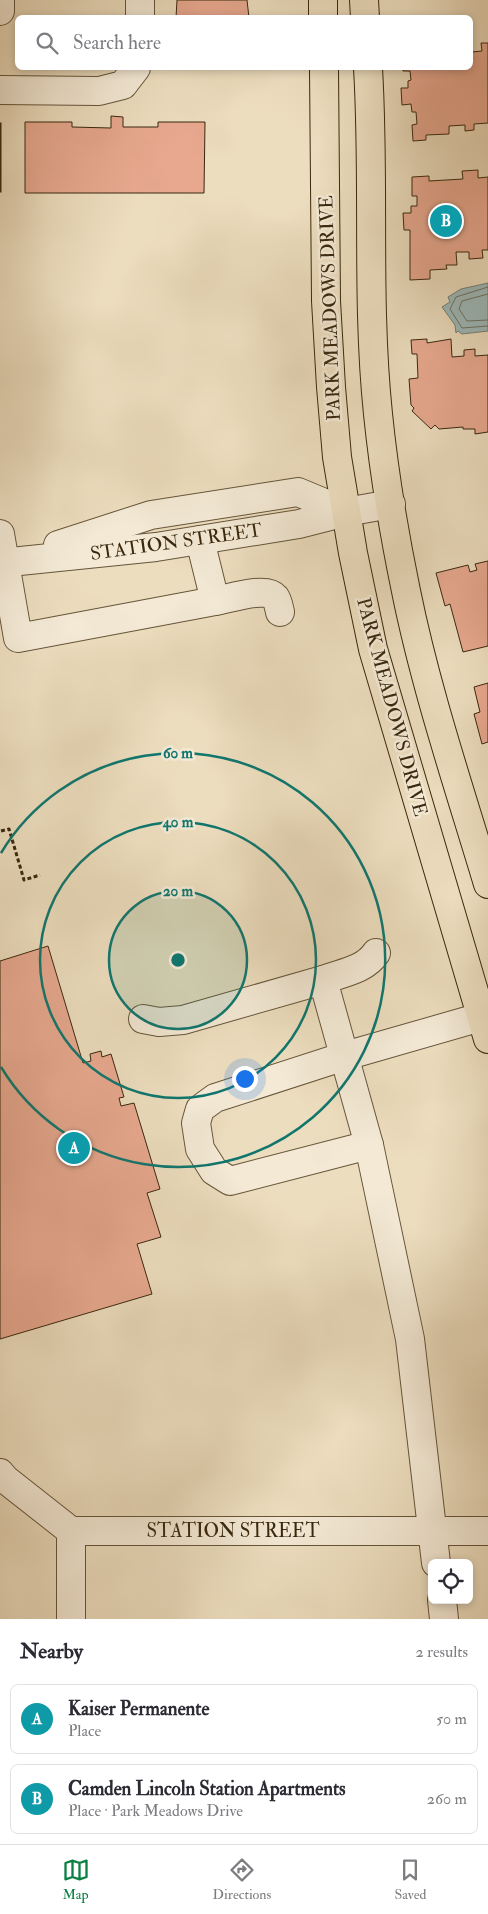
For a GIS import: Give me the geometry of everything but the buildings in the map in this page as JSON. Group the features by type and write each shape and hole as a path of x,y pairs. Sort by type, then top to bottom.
{"main road":[{"path":"323,0 323,15"},
{"path":"364,0 365,15"},
{"name":"PARK MEADOWS DRIVE","path":"324,70 326,301 337,457 346,512 373,649 486,1024"},
{"path":"368,70 371,113 372,336 378,413 391,504 406,591 429,687 488,884"}],"street":[{"path":"0,0 0,11"},
{"path":"140,0 140,15"},
{"path":"0,90 99,91 123,85 134,70"},
{"name":"STATION STREET","path":"2,563 151,515 298,492 346,512"},
{"name":"STATION STREET","path":"2,563 200,540 299,524 346,512 391,504"},
{"path":"0,534 2,563 18,638 258,592 270,593 276,598 280,612"},
{"path":"200,540 216,601"},
{"path":"143,1019 159,1022 182,1020 323,980 361,966 372,960 376,953"},
{"path":"323,980 369,1145 410,1339 435,1559"},
{"path":"369,1145 230,1181 214,1171 200,1149 196,1123 200,1109 215,1098 345,1056 486,1024"},
{"path":"0,1473 71,1531 71,1619"},
{"name":"STATION STREET","path":"71,1531 488,1531"},
{"path":"442,1604 444,1619"}],"path":[{"path":"1,831 9,829 24,880 40,875"}],"water":[{"path":"488,283 488,331 462,334 458,331 456,333 455,325 442,307 450,302 448,297 461,289"}],"place":[{"name":"Camden Lincoln Station Apartments","path":"446,221"},
{"name":"Kaiser Permanente","path":"74,1148"}]}
